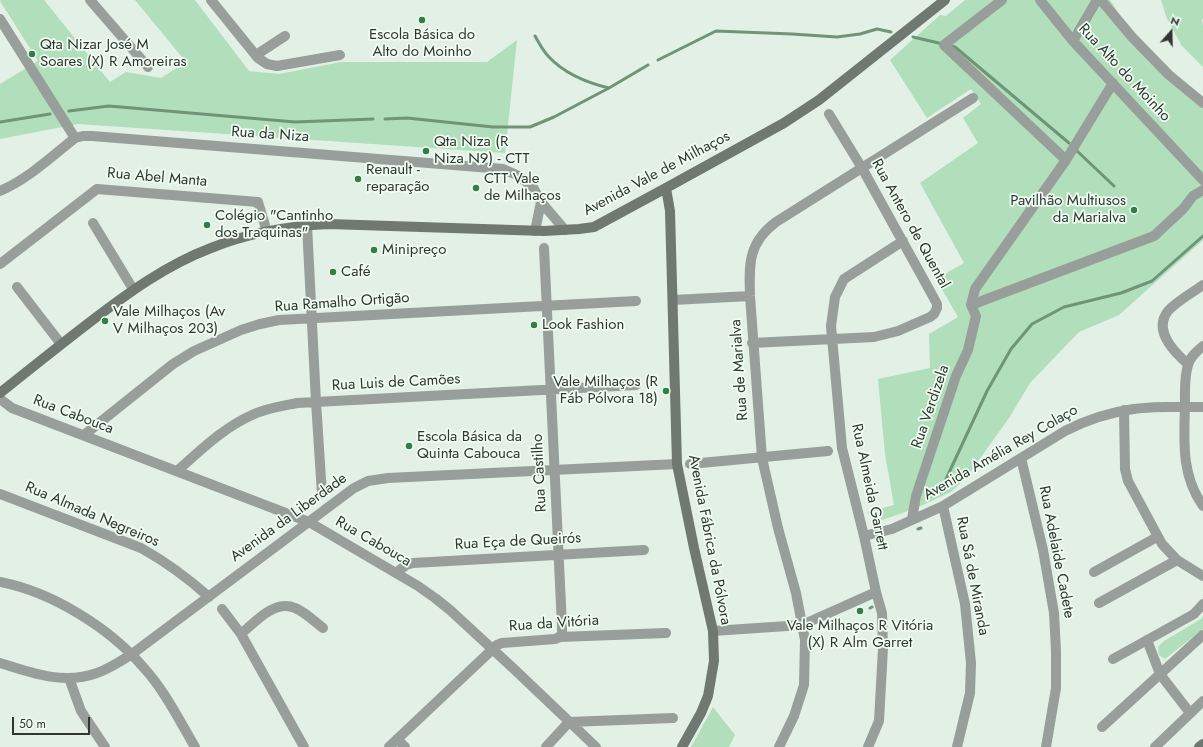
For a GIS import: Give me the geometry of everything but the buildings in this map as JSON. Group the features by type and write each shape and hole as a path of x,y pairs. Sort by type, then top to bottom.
{"street":[{"path":"90,0 148,67"},
{"path":"211,0 256,55 267,64 277,66 340,55"},
{"name":"Avenida Vale de Milhaços","path":"0,393 132,289 188,258 238,238 307,225 370,225 536,231 594,227 784,123 819,100 945,0"},
{"path":"1002,0 947,43 1068,156"},
{"name":"Rua Alto do Moinho","path":"1040,0 1073,41 1203,180"},
{"path":"1073,41 1101,1 1132,37 1169,75 1203,104"},
{"path":"0,19 76,138 23,178 0,191"},
{"path":"256,55 285,36"},
{"path":"971,305 975,289 1068,156 1113,84"},
{"name":"Rua de Marialva","path":"779,747 794,716 804,685 804,640 796,593 778,528 762,458 752,343 750,296 750,262 754,247 763,234 776,222 974,98"},
{"name":"Rua Antero de Quental","path":"752,343 831,339 886,334 898,331 930,317 934,314 937,308 935,299 862,168 829,114"},
{"name":"Rua da Niza","path":"76,138 92,136 492,167 502,169 519,176 533,187 541,202 565,230"},
{"name":"Rua Abel Manta","path":"0,264 97,188 258,202 267,232"},
{"name":"Avenida Fábrica da Pólvora","path":"666,188 670,210 677,464 713,631 714,661 708,696 682,747"},
{"path":"971,305 1154,236 1183,209 1193,196 1203,190"},
{"path":"536,231 541,202"},
{"path":"94,223 132,289"},
{"path":"307,225 322,494"},
{"name":"Rua Almeida Garrett","path":"868,747 879,721 883,648 882,613 842,448 831,326 835,297 844,279 902,241"},
{"name":"Rua Castilho","path":"544,248 562,626 562,633 560,637"},
{"path":"1188,364 1178,355 1165,337 1163,328 1164,320 1171,308 1203,285"},
{"path":"17,287 61,344"},
{"path":"673,300 750,296"},
{"name":"Rua Ramalho Ortigão","path":"84,436 173,364 194,351 225,336 260,324 280,320 636,302"},
{"name":"Rua Verdizela","path":"912,519 916,496 956,376 968,350 976,316 971,305"},
{"path":"1203,346 1193,356 1188,364 1185,407 1185,458 1192,484 1203,506"},
{"name":"Rua Luis de Camões","path":"177,471 213,439 234,424 253,414 275,407 297,403 636,385"},
{"name":"Rua Cabouca","path":"0,399 12,408 309,522 418,586 445,606 493,649 596,747"},
{"name":"Avenida Amélia Rey Colaço","path":"864,536 892,529 943,506 1021,458 1082,423 1108,413 1154,407 1203,407"},
{"path":"1124,410 1126,476 1157,537 1166,549 1177,560 1203,576"},
{"path":"690,464 828,451"},
{"name":"Rua Adelaide Cadete","path":"1021,458 1043,550 1054,613 1056,688 1046,747"},
{"name":"Avenida da Liberdade","path":"0,663 46,676 70,678 83,677 113,666 132,654 354,488 368,481 396,478 677,464"},
{"name":"Rua Almada Negreiros","path":"0,494 141,548 187,577 209,597"},
{"name":"Rua Sá de Miranda","path":"943,506 965,604 971,663 970,693 957,747"},
{"path":"1094,572 1157,537"},
{"name":"Rua Eça de Queirós","path":"396,573 406,565 413,563 644,550"},
{"path":"1099,603 1177,560"},
{"path":"0,582 41,595 63,605 90,621 112,637 132,654 157,684 195,747"},
{"path":"713,631 802,625 876,592"},
{"path":"1113,659 1194,614 1203,604"},
{"path":"241,634 272,609 283,605 296,608 323,628"},
{"path":"222,609 241,634 304,747"},
{"name":"Rua da Vitória","path":"388,747 497,645 502,643 555,639 560,637 666,633"},
{"path":"1102,727 1203,635"},
{"path":"1147,640 1160,674 1190,713"},
{"path":"70,678 81,711 105,747"},
{"path":"1155,747 1203,701"},
{"path":"546,747 569,722 673,718"},
{"path":"397,739 404,747"},
{"path":"1199,747 1203,744"}],"green space":[{"path":"44,0 110,82 126,72 161,78 186,62 135,0 195,0 249,71 279,74 341,62 487,62 517,40 505,153 78,124 0,139 0,84 38,61 0,1"},
{"path":"965,0 1110,0 1123,20 1147,48 1203,99 1203,240 1119,315 1079,332 1030,383 1009,418 966,478 951,492 914,509 882,520 872,518 867,512 894,505 885,454 878,379 930,368 929,334 958,317 936,279 964,263 920,183 978,143 963,118 981,104 971,89 927,118 890,60 940,15 946,16"},
{"path":"1161,0 1203,0 1203,67 1182,46 1167,19"},
{"path":"1203,616 1203,629 1165,659 1159,655 1158,647 1164,641 1201,619"},
{"path":"713,707 735,735 729,747 691,747"}],"waterway":[{"path":"658,60 716,31 837,37 860,34 877,29 891,32"},
{"path":"535,36 547,55 569,73 609,88"},
{"path":"913,37 943,44"},
{"path":"948,45 955,47 1069,143"},
{"path":"385,119 407,118 493,127 530,127 554,117 609,88 648,65"},
{"path":"69,111 109,106 295,122 373,119"},
{"path":"0,122 50,114"},
{"path":"1076,150 1114,186"},
{"path":"940,492 987,391 1011,349 1032,324 1064,307 1121,293 1152,281 1203,236"}],"place":[{"name":"Escola Básica do Alto do Moinho","path":"422,20"},
{"name":"Qta Nizar José M Soares (X) R Amoreiras","path":"32,54"},
{"name":"Qta Niza (R Niza N9) - CTT","path":"426,151"},
{"name":"Renault - reparação","path":"358,179"},
{"name":"CTT Vale de Milhaços","path":"476,188"},
{"name":"Pavilhão Multiusos da Marialva","path":"1134,210"},
{"name":"Colégio \"Cantinho dos Traquinas\"","path":"207,225"},
{"name":"Minipreço","path":"374,250"},
{"name":"Café","path":"333,272"},
{"name":"Vale Milhaços (Av V Milhaços 203)","path":"105,321"},
{"name":"Look Fashion","path":"534,325"},
{"name":"Vale Milhaços (R Fáb Pólvora 18)","path":"666,391"},
{"name":"Escola Básica da Quinta Cabouca","path":"409,446"},
{"name":"Vale Milhaços R Vitória (X) R Alm Garret","path":"860,611"}]}
